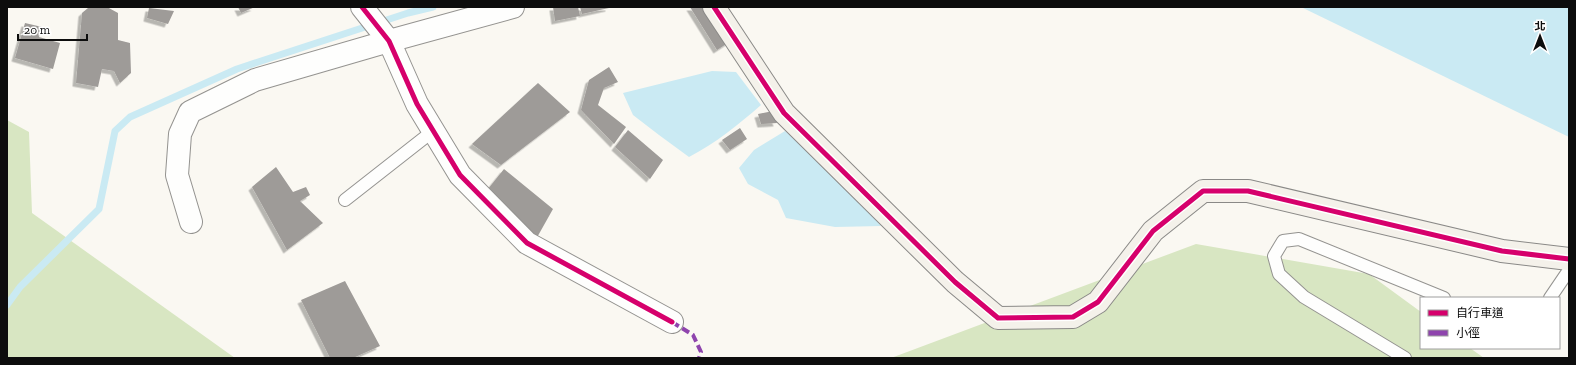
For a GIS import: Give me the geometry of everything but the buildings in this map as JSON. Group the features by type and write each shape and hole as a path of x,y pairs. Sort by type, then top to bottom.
{"street":[{"path":"362,7 389,41 417,104 460,175 527,243 672,322"},
{"path":"191,222 177,175 180,134 190,112 256,80 513,7"},
{"path":"714,7 784,113 955,282 998,318 1073,317 1098,302 1152,231 1203,191 1248,191 1502,252 1569,259"}],"lane":[{"path":"345,200 433,132"},
{"path":"1405,358 1304,297 1279,274 1274,256 1283,241 1299,239 1442,297"},
{"path":"1551,297 1569,270"}],"green space":[{"path":"7,120 29,132 32,213 235,358 7,358"},
{"path":"1196,244 1369,274 1420,311 1420,349 1471,349 1484,358 891,358"}],"water":[{"path":"1301,7 1569,7 1569,137"},
{"path":"712,71 736,72 761,105 744,120 708,146 689,157 633,115 623,93"},
{"path":"785,131 818,159 856,196 881,226 835,227 786,218 778,200 748,184 739,168 754,150"}],"waterway":[{"path":"7,305 20,287 99,209 115,131 130,117 237,69 408,13 433,7"}],"marked path":[{"path":"672,322 693,335 701,352 699,358"}],"cycle path":[{"path":"362,7 389,41 417,104 460,175 527,243 672,322"},
{"path":"714,7 784,113 955,282 998,318 1073,317 1098,302 1153,231 1203,191 1248,191 1502,251 1569,259"}]}
